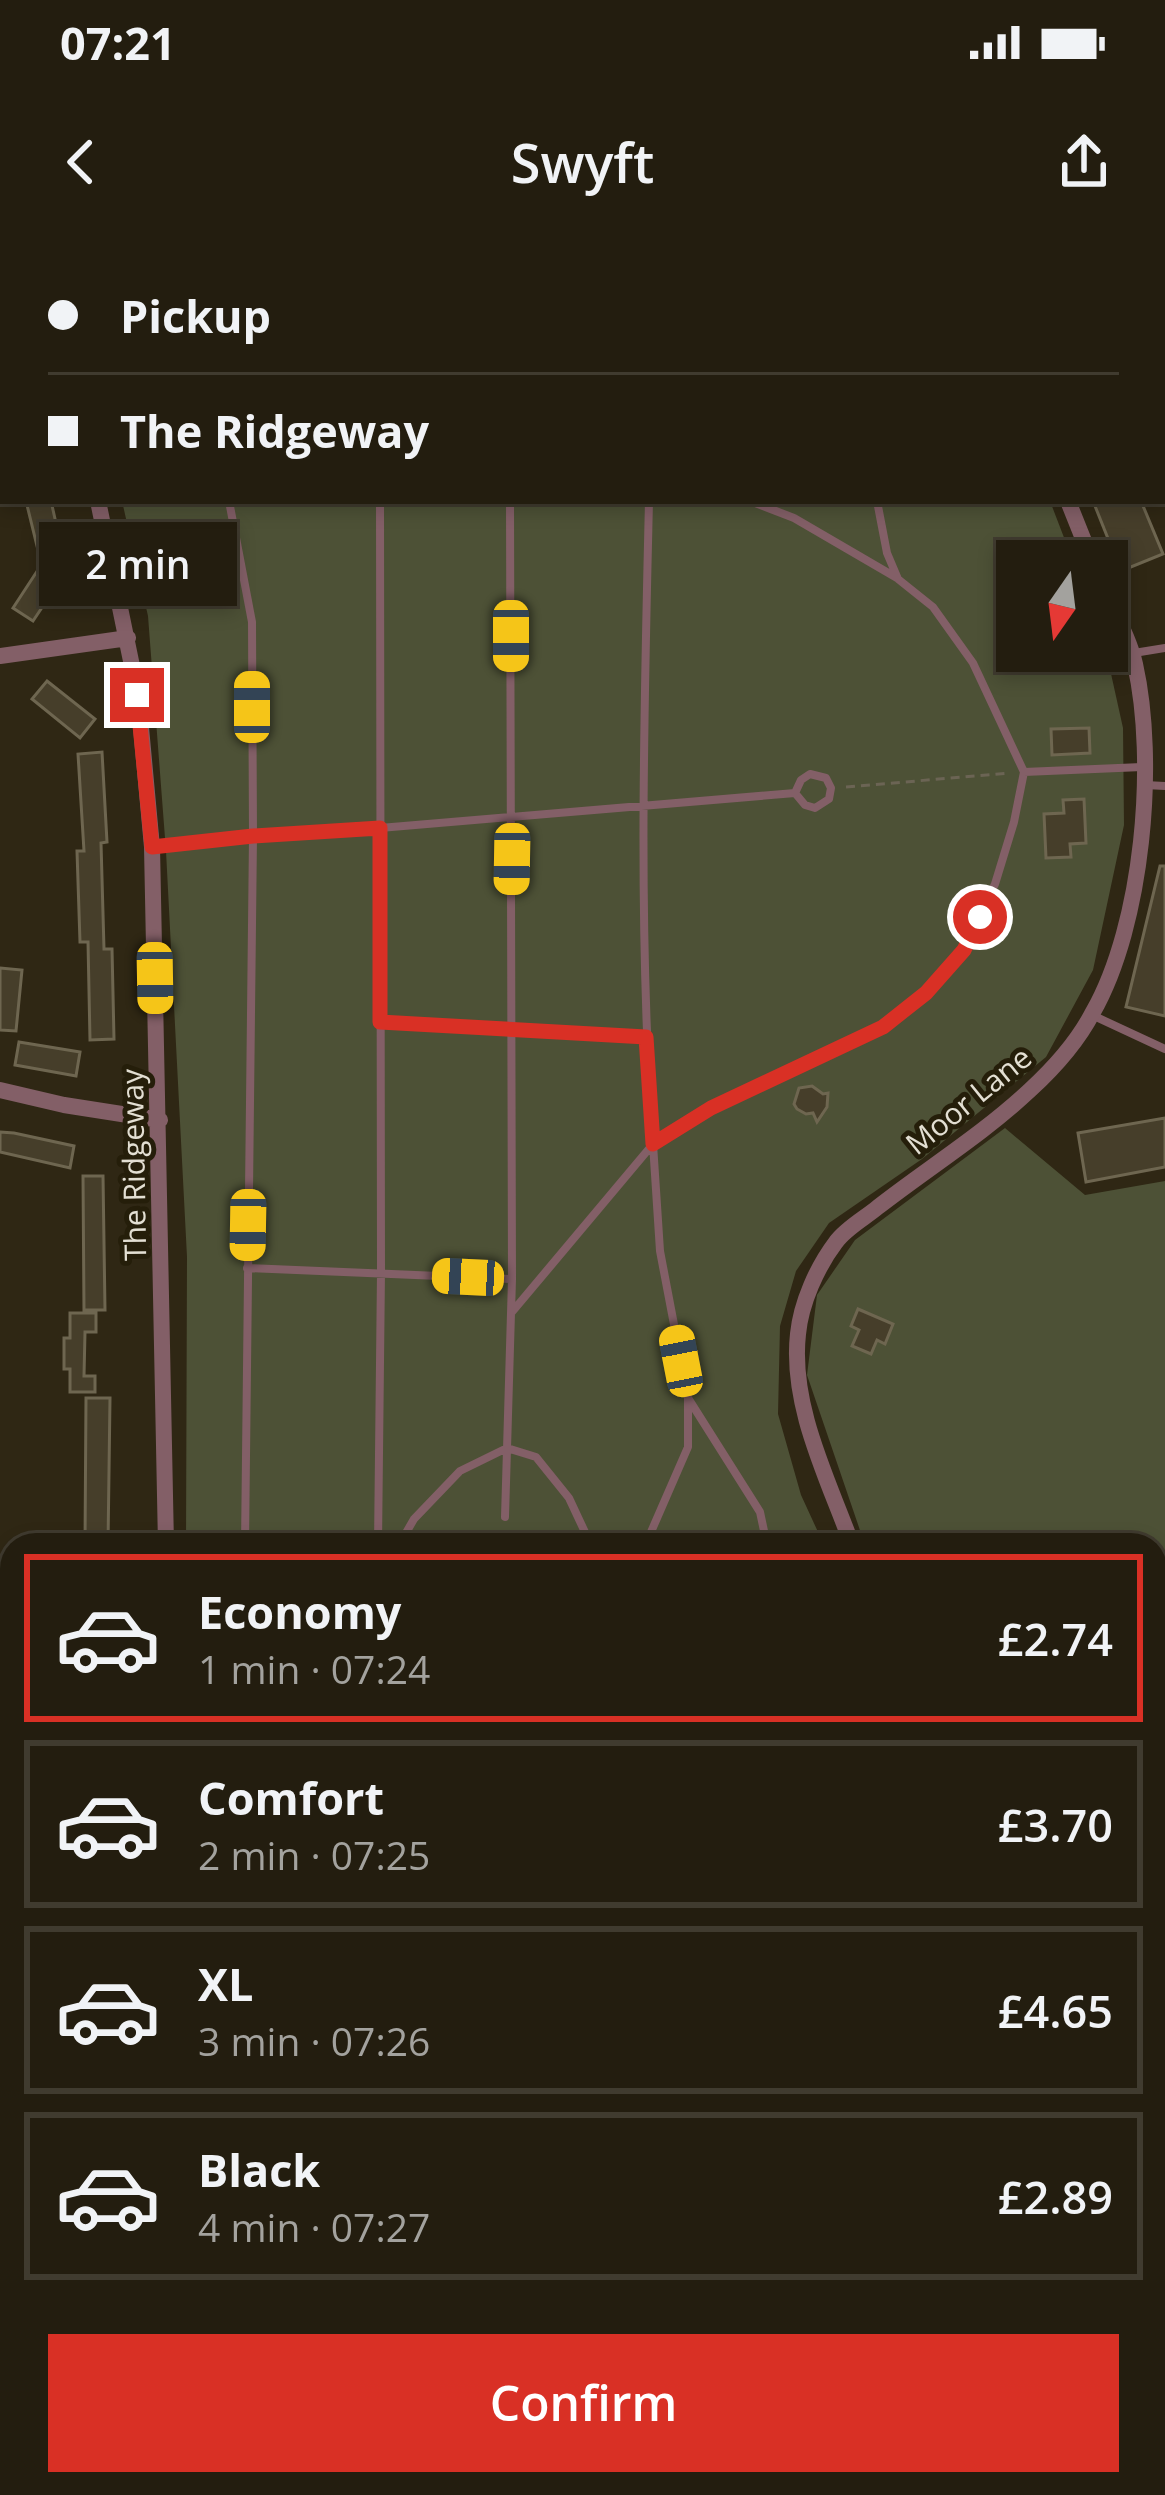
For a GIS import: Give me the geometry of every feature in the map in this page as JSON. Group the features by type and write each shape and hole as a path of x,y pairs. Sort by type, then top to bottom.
{"street":[{"name":"The Ridgeway","path":"99,504 137,695 152,847 166,1533"},
{"path":"1069,504 1084,540"},
{"path":"0,656 128,638"},
{"name":"Moor Lane","path":"848,1533 799,1386 798,1334 805,1301 838,1239 1031,1090 1066,1053 1092,1015 1123,938 1138,869 1143,716 1128,645"},
{"path":"0,1090 160,1120"}],"lane":[{"path":"230,504 252,622 245,1533"},
{"path":"378,1533 380,504"},
{"path":"505,1517 512,1279 510,504"},
{"path":"649,504 646,1037 660,1251 688,1398 688,1447 650,1533"},
{"path":"511,1314 653,1144 711,1108 883,1027 926,993 964,950 995,884 1014,822 1024,772 973,663 933,607 898,579 794,518 758,504"},
{"path":"878,504 887,553 898,579"},
{"path":"1132,654 1165,648"},
{"path":"1024,772 1143,776 1165,786"},
{"path":"810,774 826,778 831,788 829,799 815,808 794,793 810,774"},
{"path":"152,847 794,793"},
{"path":"1092,1015 1165,1049"},
{"path":"380,1022 646,1037"},
{"path":"247,1268 512,1279"},
{"path":"688,1398 760,1512 764,1533"},
{"path":"406,1533 460,1472 507,1448 536,1457 569,1498 585,1533"}],"path":[{"path":"831,788 1024,772"}],"green space":[{"path":"123,504 1051,504 1065,540 996,540 996,672 1111,672 1123,728 1124,825 1093,970 1046,1057 922,1159 829,1223 796,1271 780,1326 778,1414 801,1495 818,1533 186,1533 187,1257 166,851 148,616"},
{"path":"1005,1128 1085,1195 1165,1181 1165,1533 861,1533 807,1375 817,1295 855,1240"}],"building":[{"path":"27,504 52,504 60,541 37,546"},
{"path":"1094,504 1142,504 1163,554 1128,568 1128,540 1109,540"},
{"path":"47,556 67,570 33,621 13,608"},
{"path":"47,681 95,719 80,738 32,699"},
{"path":"1089,728 1090,753 1052,755 1051,729"},
{"path":"102,752 107,842 101,843 104,949 112,949 114,1039 90,1040 88,942 80,942 77,851 84,851 78,754"},
{"path":"1084,799 1086,843 1070,844 1071,857 1046,858 1044,814 1064,813 1063,800"},
{"path":"1160,866 1165,866 1165,1016 1126,1007"},
{"path":"0,968 22,970 16,1031 0,1030"},
{"path":"19,1042 80,1052 76,1076 15,1065"},
{"path":"812,1086 828,1093 827,1107 817,1122 813,1113 806,1114 794,1104 799,1088"},
{"path":"1165,1118 1165,1167 1086,1182 1078,1133"},
{"path":"0,1132 74,1146 70,1168 0,1152"},
{"path":"83,1176 103,1176 105,1310 84,1310"},
{"path":"858,1309 893,1324 885,1344 877,1340 871,1354 852,1346 859,1330 851,1326"},
{"path":"70,1313 96,1313 96,1332 85,1332 84,1376 95,1376 95,1392 70,1392 64,1338 70,1338"},
{"path":"86,1398 110,1398 108,1533 85,1533"}],"route":[{"path":"137,695 152,847 380,828 380,1022 646,1037 653,1144 711,1108 883,1027 926,993 964,950 980,917"}]}
